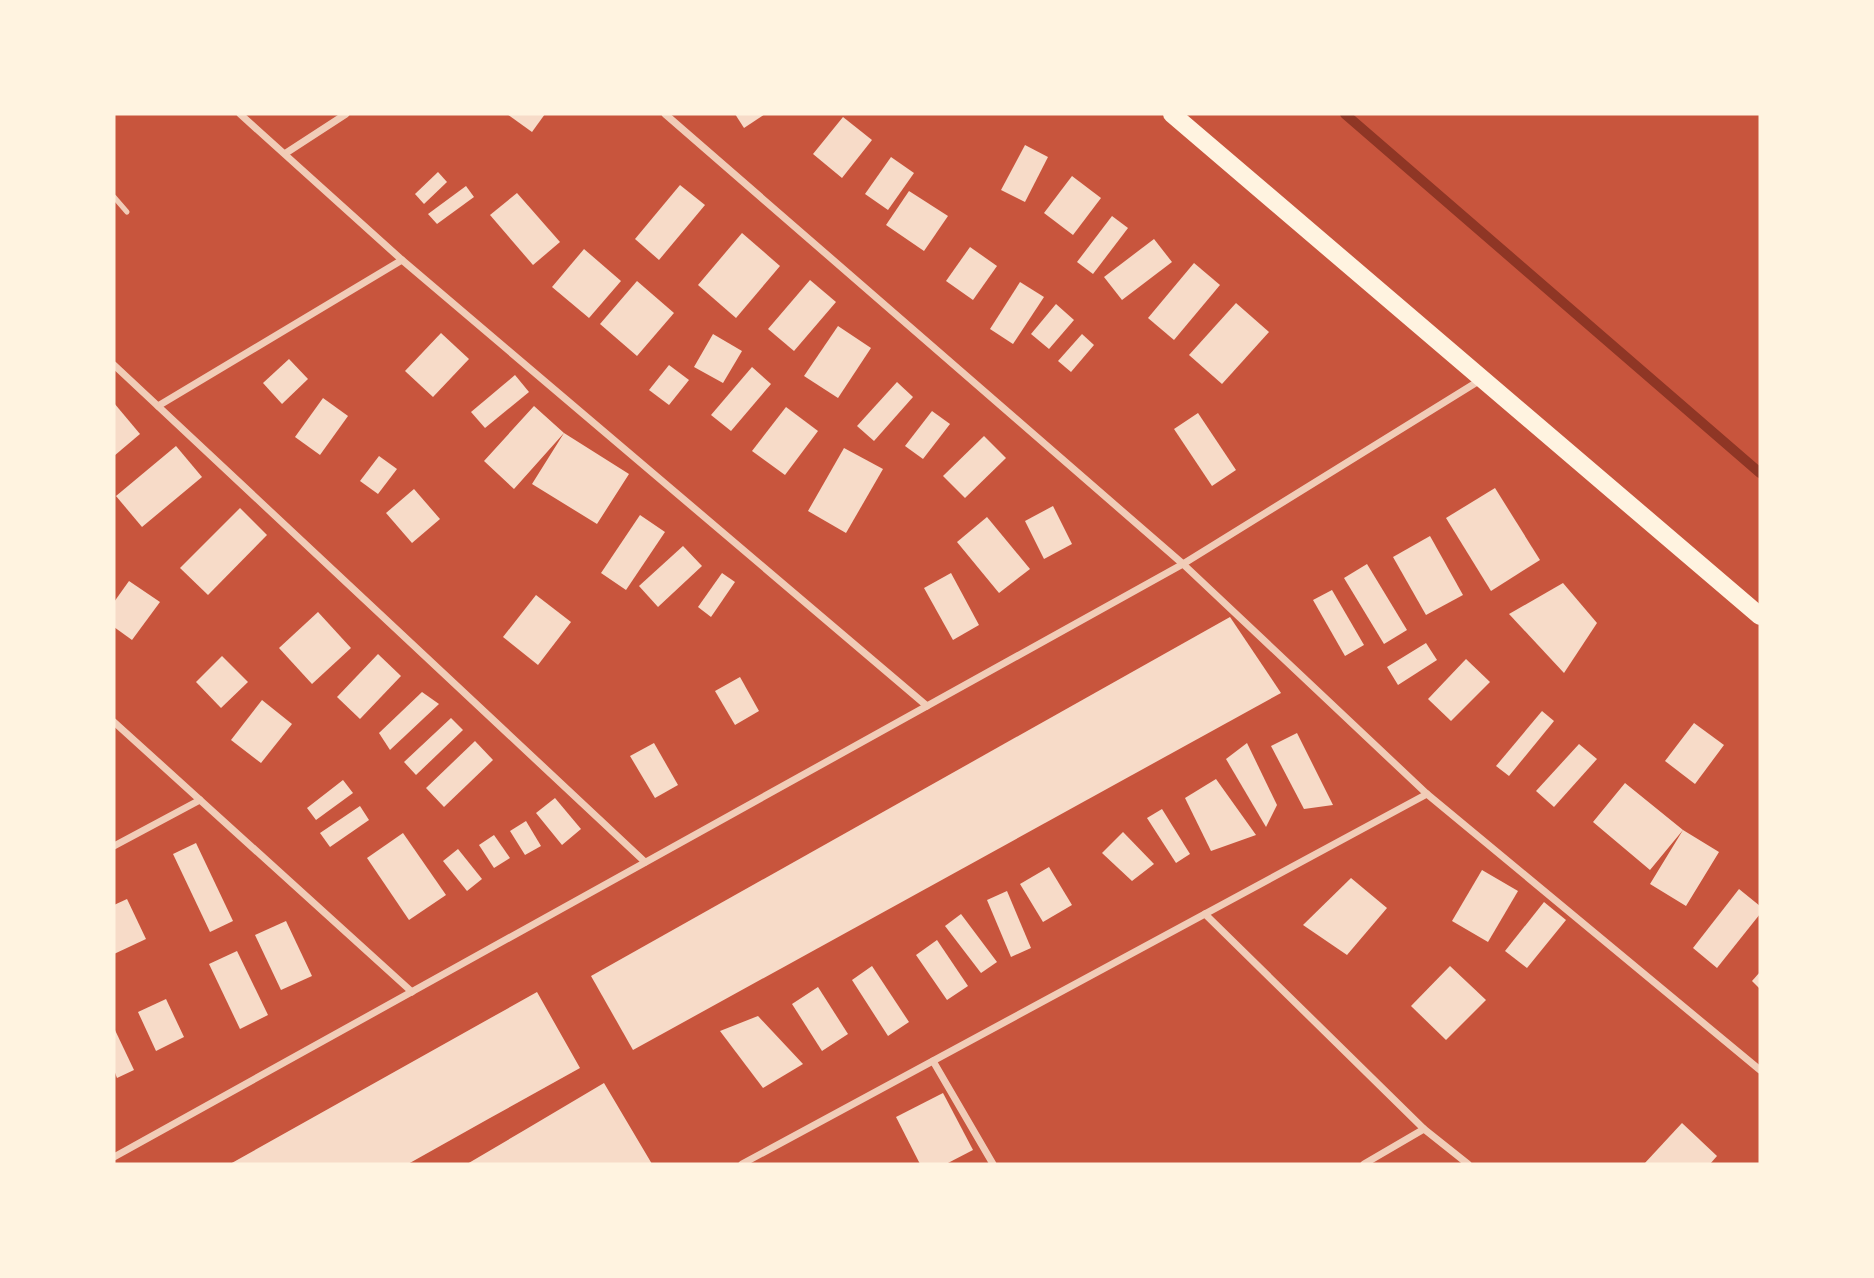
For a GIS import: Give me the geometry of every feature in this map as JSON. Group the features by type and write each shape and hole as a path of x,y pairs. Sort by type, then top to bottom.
{"main road":[{"path":"1172,114 1760,616"}],"street":[{"path":"240,114 402,260 927,706"},
{"path":"286,153 346,114"},
{"path":"665,114 1183,564 1427,794 1760,1070"},
{"path":"158,406 402,260"},
{"path":"114,365 645,862"},
{"path":"114,1157 1183,564 1482,379"},
{"path":"114,722 412,992"},
{"path":"742,1164 1427,794"},
{"path":"114,846 200,800"},
{"path":"1205,914 1424,1129 1468,1164"},
{"path":"933,1061 993,1164"},
{"path":"1364,1164 1424,1129"}],"lane":[{"path":"114,197 127,212"}],"building":[{"path":"507,114 545,114 532,132"},
{"path":"735,114 765,114 744,128"},
{"path":"843,117 872,140 842,178 813,154"},
{"path":"1025,145 1048,157 1025,202 1001,190"},
{"path":"891,157 914,173 888,210 865,194"},
{"path":"438,172 447,182 424,204 415,194"},
{"path":"1072,176 1101,198 1073,235 1044,213"},
{"path":"680,185 705,205 659,260 635,239"},
{"path":"466,186 474,197 437,224 428,214"},
{"path":"909,191 948,216 924,251 886,225"},
{"path":"517,193 560,242 533,265 490,215"},
{"path":"1112,216 1128,228 1093,274 1077,262"},
{"path":"742,233 780,266 736,318 698,285"},
{"path":"1154,239 1172,262 1122,300 1104,277"},
{"path":"970,247 997,266 973,300 946,281"},
{"path":"584,249 621,281 589,318 552,287"},
{"path":"1194,263 1220,285 1174,340 1148,318"},
{"path":"810,280 836,302 794,351 768,329"},
{"path":"637,281 674,313 637,356 600,324"},
{"path":"1020,282 1044,297 1013,344 990,329"},
{"path":"1236,303 1269,332 1222,384 1189,355"},
{"path":"1056,304 1074,320 1049,349 1031,334"},
{"path":"838,326 871,348 838,398 804,376"},
{"path":"441,333 469,359 433,397 405,371"},
{"path":"713,334 742,351 723,383 694,367"},
{"path":"1082,334 1094,345 1071,372 1058,361"},
{"path":"289,359 308,379 282,404 263,383"},
{"path":"669,365 689,380 669,405 649,390"},
{"path":"752,367 771,384 731,431 711,415"},
{"path":"515,375 529,392 485,428 471,412"},
{"path":"897,382 913,397 874,441 857,426"},
{"path":"323,398 348,416 320,455 295,437"},
{"path":"114,403 140,434 114,456"},
{"path":"534,406 564,433 514,489 484,461"},
{"path":"786,407 818,431 785,475 752,451"},
{"path":"932,411 950,424 923,459 905,446"},
{"path":"1198,413 1236,470 1212,486 1174,429"},
{"path":"564,433 629,474 597,524 532,484"},
{"path":"984,436 1006,458 965,498 943,476"},
{"path":"176,446 202,477 142,527 116,496"},
{"path":"844,448 883,469 846,533 808,511"},
{"path":"379,456 397,469 378,494 360,481"},
{"path":"1495,488 1540,560 1491,591 1446,518"},
{"path":"414,489 440,519 412,543 386,513"},
{"path":"1053,506 1072,544 1044,559 1025,521"},
{"path":"240,508 267,535 208,595 180,568"},
{"path":"640,515 665,532 626,590 601,573"},
{"path":"987,517 1030,569 999,593 957,542"},
{"path":"1430,536 1463,595 1426,615 1393,557"},
{"path":"683,546 702,566 658,607 639,586"},
{"path":"1367,564 1407,630 1384,644 1344,578"},
{"path":"722,573 735,582 711,617 698,607"},
{"path":"951,573 979,625 953,640 924,588"},
{"path":"129,581 160,602 132,640 114,627 114,602"},
{"path":"1563,583 1597,623 1564,673 1509,614"},
{"path":"1332,590 1364,645 1345,656 1313,600"},
{"path":"536,595 571,622 538,665 503,637"},
{"path":"318,612 351,648 312,684 279,648"},
{"path":"1230,617 1281,693 633,1050 591,976"},
{"path":"1426,643 1437,660 1398,685 1387,667"},
{"path":"378,654 401,676 360,719 337,697"},
{"path":"222,656 248,682 221,708 196,682"},
{"path":"1466,659 1490,682 1451,721 1428,699"},
{"path":"740,677 759,711 735,725 715,691"},
{"path":"422,692 439,704 390,750 379,733"},
{"path":"262,700 292,724 261,763 231,740"},
{"path":"1542,711 1554,721 1509,776 1496,766"},
{"path":"451,718 463,730 416,775 404,762"},
{"path":"1694,723 1724,745 1695,784 1665,761"},
{"path":"1297,733 1333,805 1304,809 1271,746"},
{"path":"475,741 493,760 444,807 426,788"},
{"path":"654,743 678,785 655,798 630,756"},
{"path":"1247,743 1277,805 1266,827 1226,759"},
{"path":"1579,744 1597,759 1554,807 1536,791"},
{"path":"1216,779 1256,835 1211,851 1185,798"},
{"path":"343,780 353,793 316,820 307,808"},
{"path":"1625,783 1683,830 1650,870 1593,822"},
{"path":"555,798 581,829 562,845 536,813"},
{"path":"360,806 369,820 330,847 320,833"},
{"path":"1162,809 1190,854 1176,863 1147,818"},
{"path":"526,821 541,846 525,855 510,831"},
{"path":"1683,830 1719,852 1686,906 1650,884"},
{"path":"1123,832 1154,864 1132,881 1102,853"},
{"path":"403,833 446,895 409,920 367,858"},
{"path":"494,835 510,858 494,868 479,845"},
{"path":"196,843 233,921 210,932 173,854"},
{"path":"458,849 482,879 467,891 443,861"},
{"path":"1049,867 1072,905 1043,922 1020,884"},
{"path":"1482,870 1518,891 1488,942 1452,921"},
{"path":"1351,878 1387,908 1347,955 1303,925"},
{"path":"1739,889 1760,906 1760,914 1717,968 1693,948"},
{"path":"1007,891 1031,948 1011,957 987,900"},
{"path":"127,899 146,939 114,954 114,905"},
{"path":"1544,902 1566,920 1527,968 1505,951"},
{"path":"961,914 997,962 981,973 945,926"},
{"path":"286,921 312,976 281,990 255,935"},
{"path":"937,940 968,986 947,1000 916,955"},
{"path":"237,951 268,1015 240,1029 209,964"},
{"path":"872,966 909,1022 888,1036 852,980"},
{"path":"1450,966 1486,1000 1446,1040 1411,1006"},
{"path":"1760,972 1760,989 1752,981"},
{"path":"818,987 848,1034 822,1051 792,1004"},
{"path":"537,992 580,1068 408,1164 230,1164"},
{"path":"166,999 184,1037 156,1051 138,1012"},
{"path":"758,1016 803,1064 763,1088 720,1031"},
{"path":"114,1028 134,1070 117,1078 114,1070"},
{"path":"604,1083 652,1164 467,1164 523,1131"},
{"path":"943,1093 973,1150 946,1164 920,1164 896,1117"},
{"path":"1682,1123 1717,1156 1710,1164 1644,1164"}],"waterway":[{"path":"1345,114 1760,473"}]}
